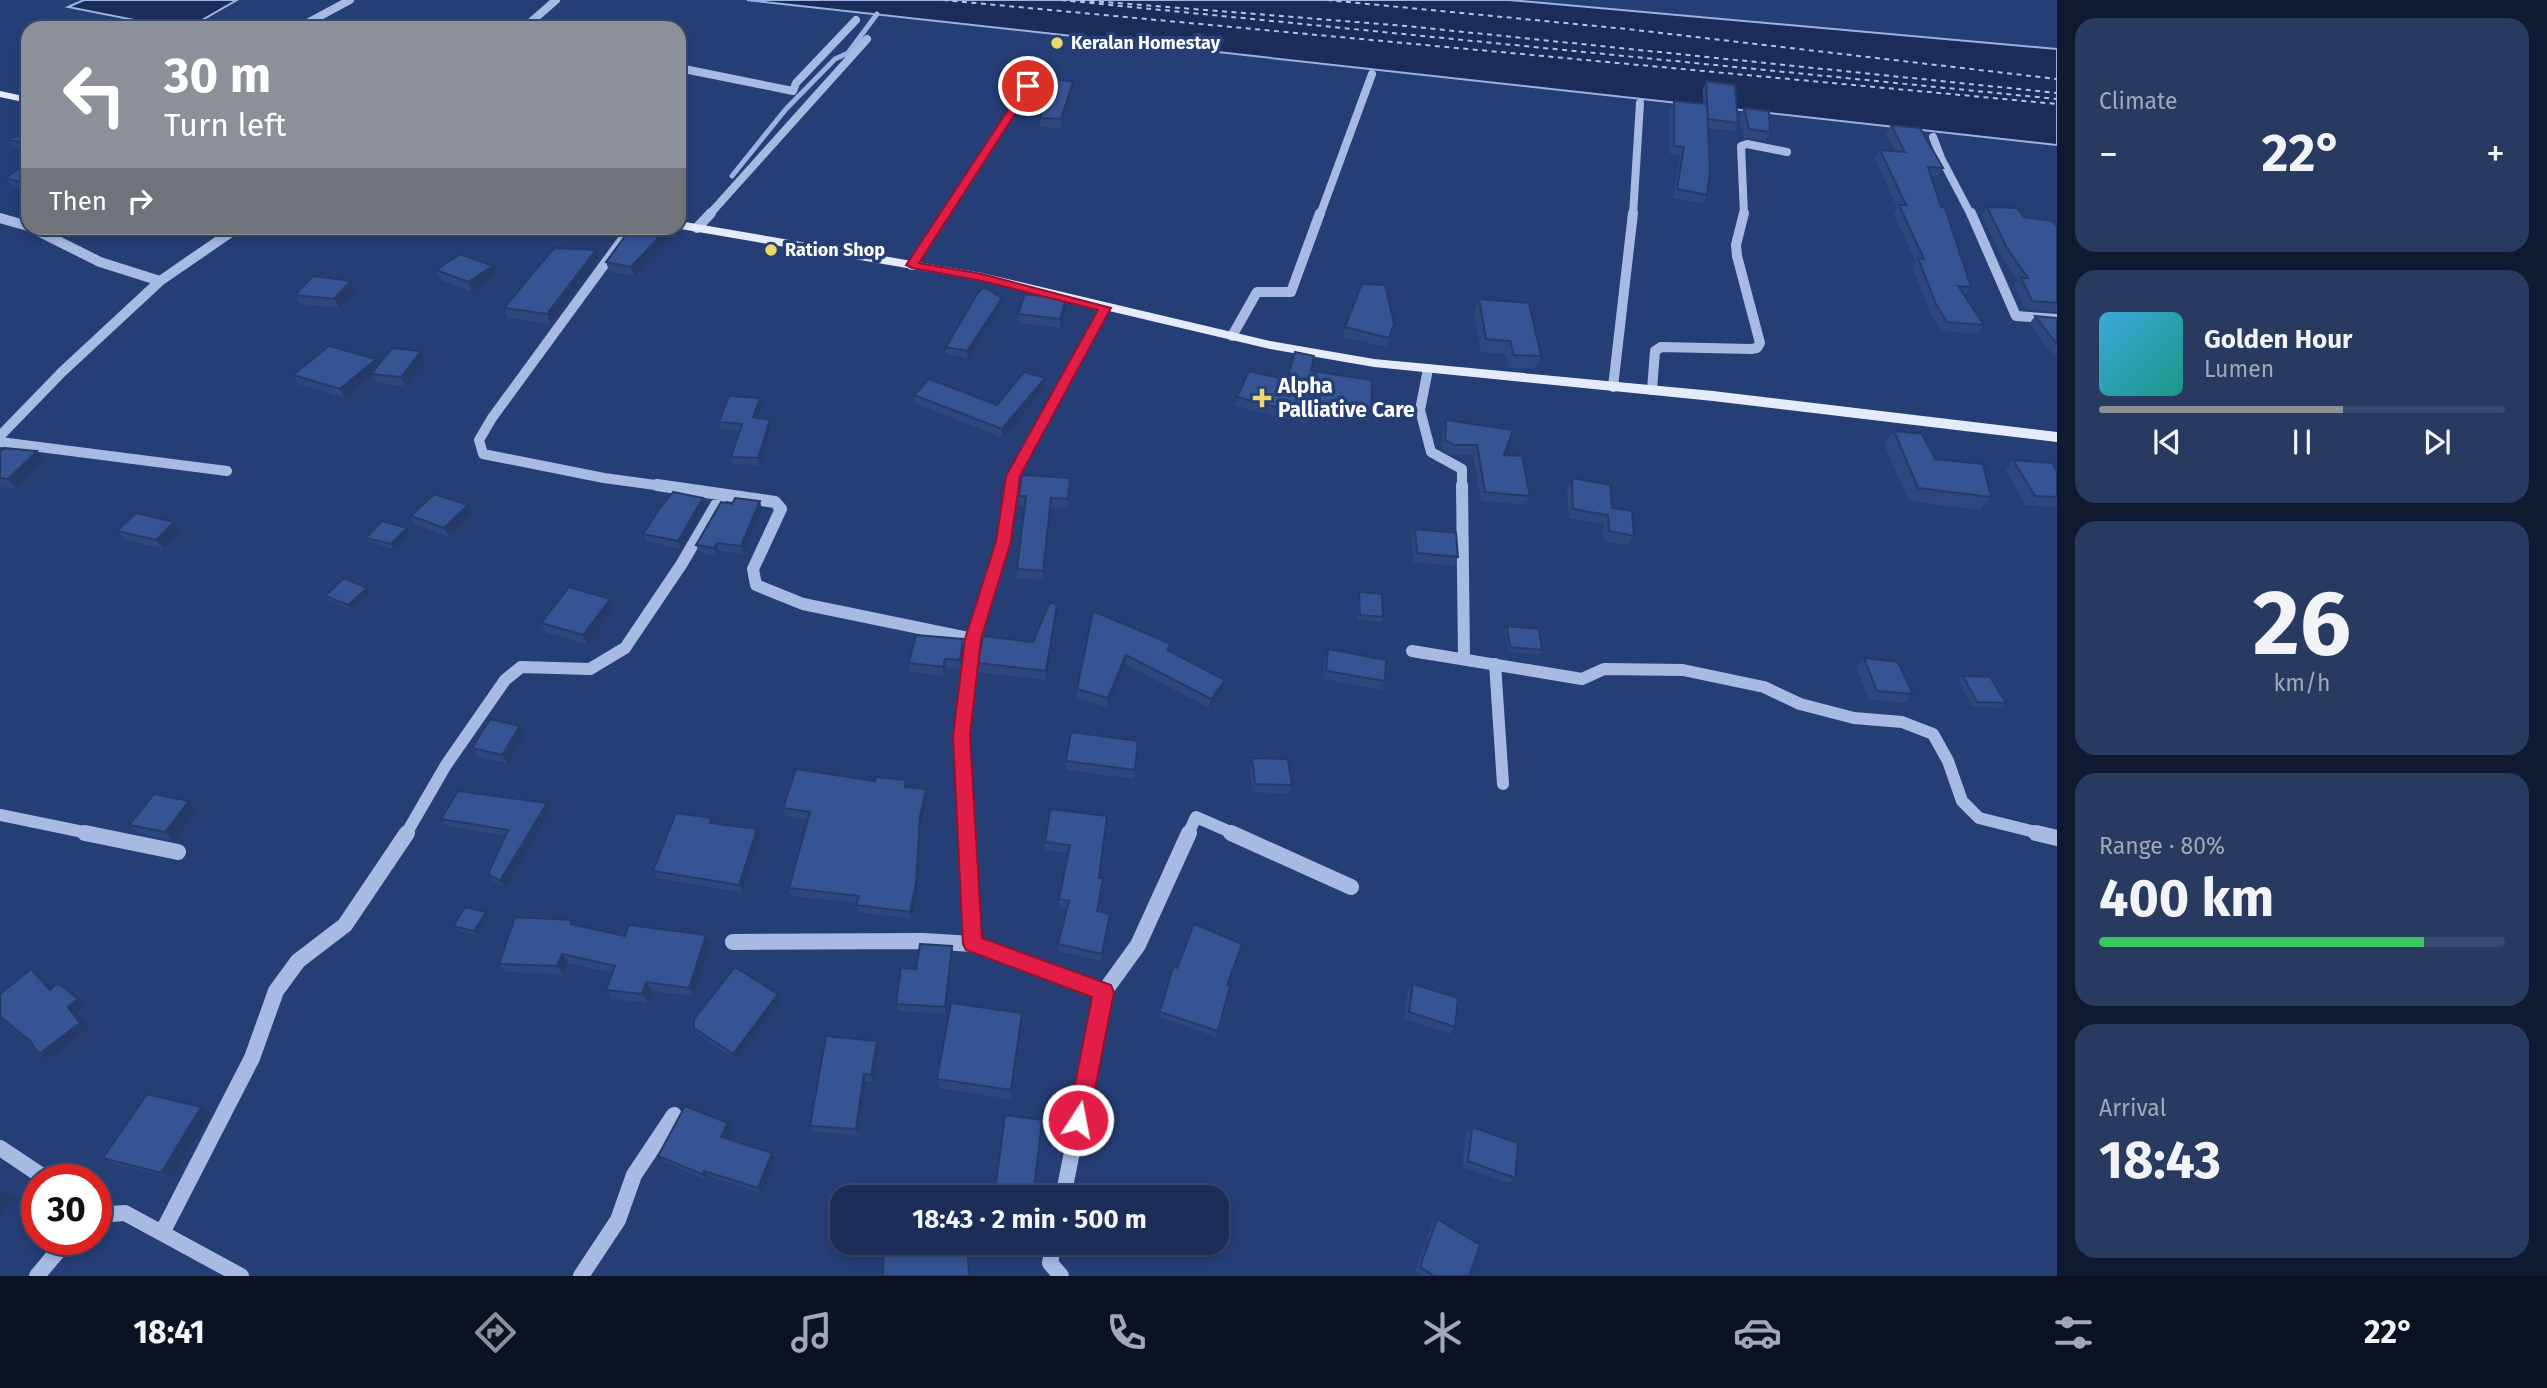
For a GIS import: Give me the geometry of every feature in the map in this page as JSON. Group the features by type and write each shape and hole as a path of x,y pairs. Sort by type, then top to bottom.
{"main road":[{"path":"0,93 21,98"},
{"path":"686,226 982,277 1232,337 1361,361 1652,390 2057,437"}],"street":[{"path":"311,21 350,0"},
{"path":"532,21 556,0"},
{"path":"686,69 793,90 796,83 856,20"},
{"path":"698,228 867,39"},
{"path":"1232,337 1256,292 1291,292 1372,74"},
{"path":"912,265 1028,86"},
{"path":"1612,387 1622,335 1634,214 1640,103"},
{"path":"1933,137 1941,158 1961,191 2016,316 2057,319"},
{"path":"1652,390 1655,351 1661,347 1751,349 1757,348 1760,343 1737,256 1736,245 1745,211 1741,146 1747,144 1787,152"},
{"path":"0,218 21,224"},
{"path":"46,235 100,262 160,281"},
{"path":"0,436 62,372 160,281 227,235"},
{"path":"626,235 492,418 480,440 483,454 604,478 775,502 781,509 753,569 756,585 776,596 803,604 973,639"},
{"path":"973,944 962,736 973,639 1003,541 1013,476 1105,308"},
{"path":"1428,369 1420,410 1431,452 1462,469 1464,658"},
{"path":"0,442 227,471"},
{"path":"162,1233 252,1058 276,991 298,961 345,925 398,849 446,765 505,680 521,667 590,669 625,648 681,565 722,495"},
{"path":"1412,650 1582,679 1604,669 1683,670 1764,687 1800,704 1854,718 1902,722 1933,734 1948,761 1962,801 1979,818 2057,838"},
{"path":"1495,664 1503,783"},
{"path":"0,815 178,852"},
{"path":"1065,1185 1104,992 1138,945 1196,817 1351,887"},
{"path":"733,942 910,941 973,944 1104,992"},
{"path":"581,1276 618,1220 634,1175 674,1115"},
{"path":"0,1148 24,1164"},
{"path":"112,1213 125,1213 241,1276"},
{"path":"37,1276 55,1255"},
{"path":"1052,1255 1050,1263 1062,1276"}],"water":[{"path":"84,0 237,0 200,21 139,21 68,7"},
{"path":"747,0 1509,0 2057,49 2057,145"}],"building":[{"path":"1051,80 1073,81 1061,119 1040,118"},
{"path":"1706,81 1735,85 1738,123 1708,119"},
{"path":"1674,101 1707,104 1710,170 1707,195 1677,189 1684,147 1674,146"},
{"path":"1744,108 1769,111 1770,132 1749,129"},
{"path":"1891,125 1920,128 1943,168 1928,167 1941,207 1945,208 1971,287 1958,286 1984,325 1947,322 1936,304 1918,258 1924,259 1899,205 1906,205 1880,150 1905,152"},
{"path":"21,134 21,142 10,140"},
{"path":"21,167 21,182 6,178"},
{"path":"1987,207 2017,208 2024,217 2052,221 2057,226 2057,303 2032,301 2021,278 2028,278 2007,248"},
{"path":"626,235 661,235 631,267 606,262"},
{"path":"554,248 596,250 547,314 504,308"},
{"path":"460,254 493,266 468,282 436,270"},
{"path":"313,276 351,281 334,299 295,295"},
{"path":"1362,284 1385,285 1394,324 1389,338 1345,327"},
{"path":"984,287 1002,298 967,351 946,347 977,294"},
{"path":"1025,294 1066,299 1060,319 1018,314"},
{"path":"1479,299 1529,303 1541,356 1514,355 1510,341 1486,339"},
{"path":"2035,316 2057,318 2057,344"},
{"path":"329,346 376,359 340,389 293,375"},
{"path":"392,348 421,351 401,377 371,374"},
{"path":"1295,352 1314,356 1311,371 1372,380 1371,412 1308,404 1310,416 1237,397 1249,371 1287,380"},
{"path":"1024,372 1045,378 1002,429 914,395 929,379 997,405"},
{"path":"729,396 760,398 753,417 770,420 758,458 731,457 742,424 719,422"},
{"path":"1446,420 1513,430 1504,455 1522,456 1530,496 1485,492 1477,445 1454,445 1445,440"},
{"path":"1894,431 1922,434 1935,459 1983,464 1991,497 1918,488"},
{"path":"4,448 37,451 8,479 0,478 0,452"},
{"path":"2013,460 2052,463 2057,471 2057,497 2035,496"},
{"path":"1022,475 1070,478 1068,499 1051,498 1043,571 1017,569 1026,496 1019,496"},
{"path":"1572,478 1610,485 1612,508 1632,511 1634,536 1609,531 1608,515 1573,509"},
{"path":"673,492 703,498 678,541 643,534 658,511"},
{"path":"434,494 468,505 444,528 411,516"},
{"path":"735,498 760,501 741,546 717,543 714,548 696,545 721,502 732,504"},
{"path":"136,513 174,522 156,540 117,531"},
{"path":"382,521 407,528 391,544 366,538"},
{"path":"1415,529 1456,533 1458,557 1417,553"},
{"path":"344,578 367,588 348,605 325,596"},
{"path":"569,587 610,599 583,635 541,623"},
{"path":"1359,592 1382,594 1383,617 1360,615"},
{"path":"1050,602 1057,605 1046,671 978,663 983,636 1033,642"},
{"path":"1093,611 1171,644 1167,650 1225,680 1211,699 1126,655 1108,698 1077,689"},
{"path":"1507,626 1539,629 1542,650 1510,647"},
{"path":"916,635 963,639 960,660 945,659 943,667 909,663"},
{"path":"1328,649 1386,660 1385,681 1326,671"},
{"path":"1864,658 1898,662 1913,694 1877,691"},
{"path":"1963,676 1990,677 2006,703 1977,702"},
{"path":"490,719 520,726 502,755 472,748"},
{"path":"1071,732 1138,741 1135,770 1066,761"},
{"path":"1252,758 1288,759 1292,785 1255,784"},
{"path":"796,769 875,781 876,777 906,780 905,787 926,789 920,817 916,883 910,912 856,905 859,896 789,888 810,812 783,808"},
{"path":"458,791 547,803 500,881 488,874 508,830 441,819"},
{"path":"154,794 189,801 165,832 129,825"},
{"path":"1050,809 1107,816 1099,878 1103,878 1097,911 1110,914 1102,954 1058,944 1069,901 1059,899 1070,845 1045,842"},
{"path":"676,813 712,818 710,823 757,829 739,885 653,871"},
{"path":"465,907 486,912 474,931 453,926"},
{"path":"515,917 572,920 571,924 625,936 629,925 706,935 689,988 646,982 642,994 606,990 615,966 562,954 557,966 499,964"},
{"path":"1194,924 1242,944 1227,985 1230,986 1218,1031 1160,1012 1173,967 1177,968"},
{"path":"920,944 952,946 945,1007 896,1004 901,968 916,969"},
{"path":"735,967 778,994 733,1054 694,1028 694,1019"},
{"path":"31,969 50,990 58,983 78,999 68,1007 80,1023 39,1054 30,1041 0,1016 0,994"},
{"path":"1413,984 1458,998 1455,1027 1409,1012"},
{"path":"951,1003 1022,1013 1011,1090 937,1079"},
{"path":"826,1036 877,1041 871,1075 864,1074 856,1129 810,1126"},
{"path":"147,1094 201,1107 161,1173 103,1158"},
{"path":"685,1106 728,1123 721,1137 772,1153 758,1188 704,1171 702,1174 658,1156"},
{"path":"1005,1115 1042,1120 1034,1185 996,1185"},
{"path":"1472,1127 1518,1143 1515,1178 1468,1161"},
{"path":"1437,1219 1480,1245 1469,1276 1434,1276 1420,1267"},
{"path":"884,1255 968,1255 969,1276 883,1276"}],"waterway":[{"path":"732,176 786,109 835,59 848,53 877,14"}],"ferry route":[{"path":"943,0 2057,104"},
{"path":"1061,0 2057,99"},
{"path":"1080,0 1406,26 2057,93"},
{"path":"1327,0 1627,29 2057,79"}],"place":[{"name":"Keralan Homestay","path":"1057,43"},
{"name":"Ration Shop","path":"771,250"},
{"name":"Alpha Palliative Care","path":"1262,398"}],"route":[{"path":"1028,86 912,265 982,277 1079,299 1105,308 1013,476 1003,541 973,639 962,736 973,944 1104,992 1078,1120"}]}
